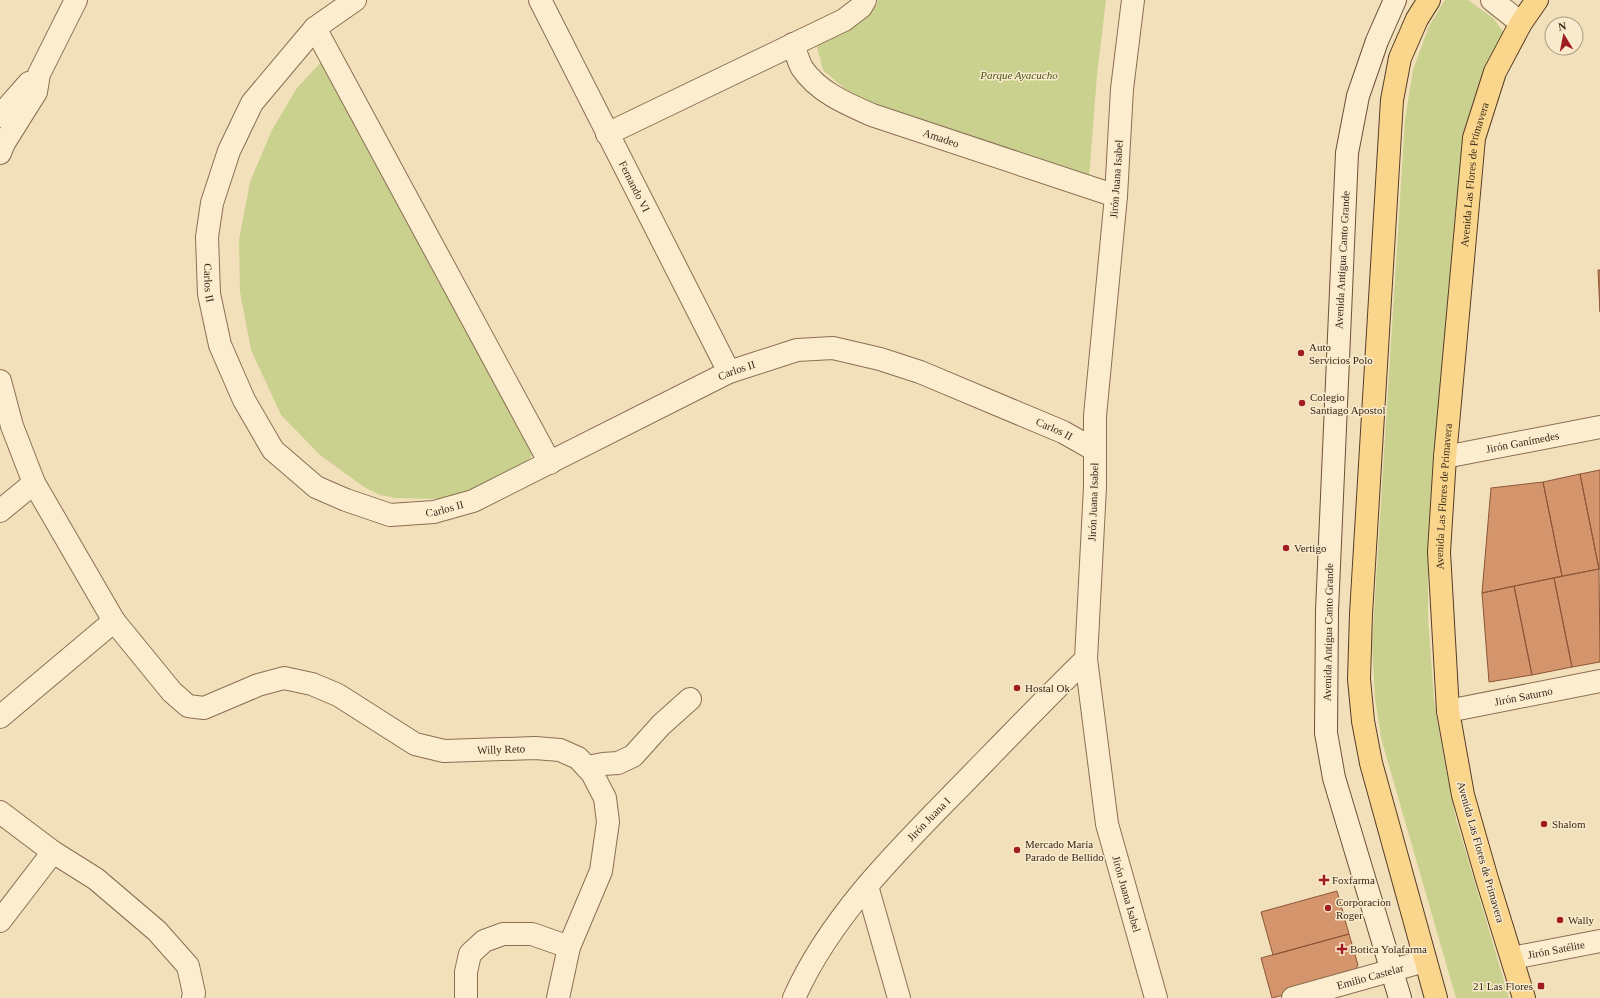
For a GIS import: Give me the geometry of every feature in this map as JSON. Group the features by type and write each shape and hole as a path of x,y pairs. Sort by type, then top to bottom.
{"main road":[{"path":"1429,0 1417,19 1400,58 1392,100 1361,614 1360,679 1363,721 1371,763 1436,998"},
{"name":"Avenida Las Flores de Primavera","path":"1524,998 1463,795 1448,711 1439,552 1445,457 1474,138 1495,72 1521,23 1537,0"}],"street":[{"path":"0,153 4,143 36,92 39,74 76,0"},
{"name":"Carlos II","path":"355,0 315,28 252,103 229,151 212,203 207,237 209,294 220,345 244,400 273,450 316,487 390,516 434,512 473,501 729,372 797,350 833,348 880,359 920,372 1063,432 1095,450"},
{"name":"Fernando VI","path":"540,0 729,372"},
{"path":"607,134 844,20 861,7 865,0"},
{"name":"Jirón Juana Isabel","path":"1134,0 1122,89 1116,196 1095,416 1095,486 1086,659 1107,824 1156,998"},
{"name":"Avenida Antigua Canto Grande","path":"1395,0 1377,40 1358,96 1347,153 1327,611 1326,733 1334,778 1400,998"},
{"path":"1492,0 1521,23"},
{"path":"315,28 550,463"},
{"name":"Amadeo","path":"793,44 802,68 821,88 846,104 872,115 1116,196"},
{"path":"0,116 25,87 39,74"},
{"path":"0,381 12,426 34,483 114,622 0,717"},
{"name":"Jirón Ganímedes","path":"1445,457 1600,427"},
{"path":"0,511 34,483"},
{"name":"Willy Reto","path":"114,622 172,692 188,706 204,708 258,685 284,678 312,684 338,695 415,744 444,751 535,748 560,750 578,758 592,773 605,798 608,822 601,871 569,947 558,998"},
{"name":"Jirón Juana I","path":"794,998 802,980 823,944 868,886 905,843 1042,702 1086,659"},
{"name":"Jirón Saturno","path":"1448,711 1600,681"},
{"path":"587,767 618,763 633,756 661,725 690,699"},
{"path":"0,812 53,852 96,879 157,931 188,966 194,992 193,998"},
{"path":"0,921 53,852"},
{"path":"868,886 899,998"},
{"path":"466,998 466,972 470,954 484,941 503,934 532,934 569,947"},
{"name":"Jirón Satélite","path":"1512,958 1600,941"},
{"name":"Emilio Castelar","path":"1293,998 1425,961"}],"green space":[{"name":"Parque Ayacucho","path":"878,0 1106,0 1097,75 1089,177 879,106 844,88 823,70 815,39 844,25 876,6"},
{"path":"1445,0 1468,0 1493,18 1504,33 1483,71 1472,105 1463,143 1440,392 1428,543 1428,617 1434,699 1456,819 1509,998 1456,998 1381,738 1375,698 1372,645 1405,119 1413,70 1429,26"},
{"path":"325,58 533,454 521,470 477,490 439,499 395,498 380,495 364,487 320,455 281,415 251,350 240,292 239,240 250,182 272,130 297,88"}],"building":[{"path":"1598,270 1600,270 1600,312"},
{"path":"1600,470 1600,569 1599,569 1580,474"},
{"path":"1580,474 1599,569 1562,576 1543,482"},
{"path":"1543,482 1562,576 1482,593 1491,488"},
{"path":"1599,569 1600,662 1572,667 1554,578"},
{"path":"1554,578 1572,667 1532,675 1514,586"},
{"path":"1514,586 1532,675 1489,682 1482,593"},
{"path":"1337,891 1349,934 1273,955 1261,912"},
{"path":"1349,934 1358,965 1352,976 1272,998 1261,958"}],"place":[{"name":"Auto Servicios Polo","path":"1301,353"},
{"name":"Colegio Santiago Apostol","path":"1302,403"},
{"name":"Vertigo","path":"1286,548"},
{"name":"Hostal Ok","path":"1017,688"},
{"name":"Shalom","path":"1544,824"},
{"name":"Mercado María Parado de Bellido","path":"1017,850"},
{"name":"Foxfarma","path":"1324,880"},
{"name":"Corporacion Roger","path":"1328,908"},
{"name":"Wally","path":"1560,920"},
{"name":"Botica Yolafarma","path":"1342,949"},
{"name":"21 Las Flores","path":"1541,986"}]}
